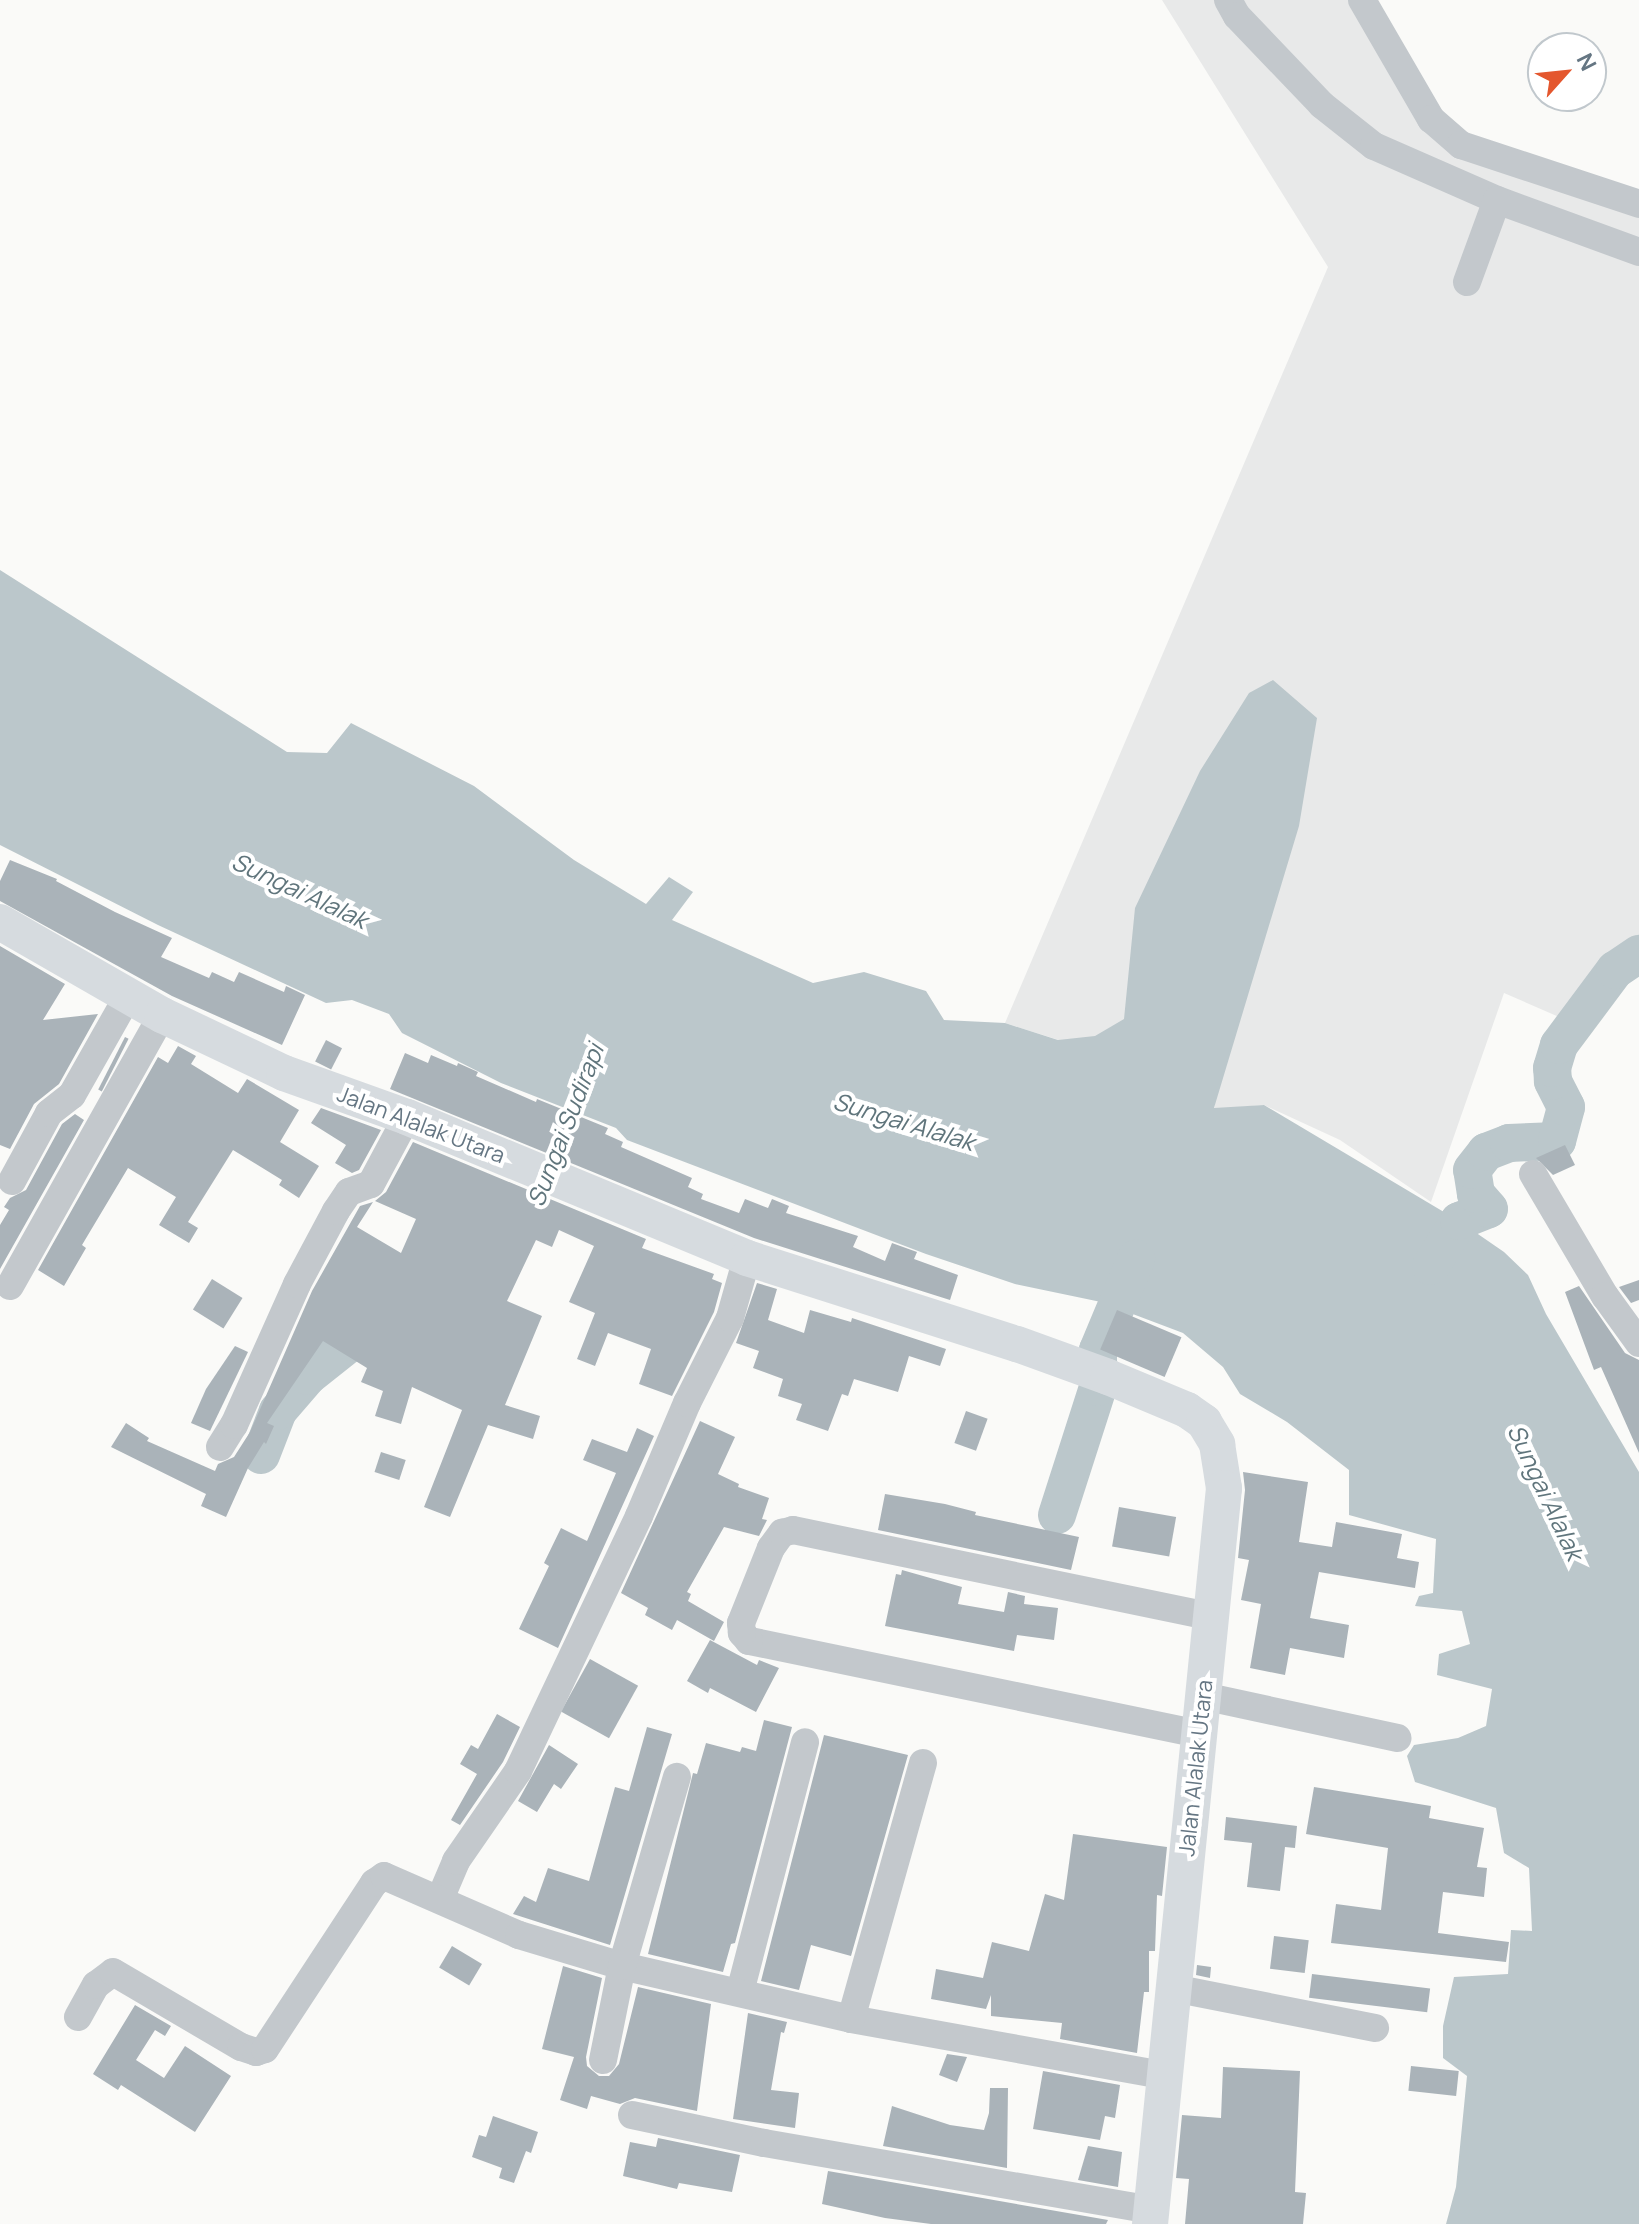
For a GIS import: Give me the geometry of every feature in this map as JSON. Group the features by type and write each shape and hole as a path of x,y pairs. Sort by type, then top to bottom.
{"main road":[{"name":"Jalan Alalak Utara","path":"0,922 162,1015 284,1073 407,1117 747,1258 1017,1344 1096,1373 1187,1410 1212,1431 1224,1488 1151,2217"}],"street":[{"path":"1228,0 1237,16 1322,105 1374,146 1497,200 1639,252"},
{"path":"1362,0 1431,119 1461,145 1639,204"},
{"path":"1467,282 1497,200"},
{"path":"12,1181 49,1113 72,1095 128,996"},
{"path":"10,1286 162,1015"},
{"path":"220,1447 234,1425 297,1284 336,1211 349,1192 371,1184 407,1117"},
{"path":"1533,1174 1605,1296 1639,1343"},
{"path":"443,1899 446,1881 456,1861 518,1771 619,1559 687,1403 730,1318 747,1258"},
{"path":"1199,1734 749,1641 742,1633 741,1623 771,1548 782,1533 793,1530 1212,1617"},
{"path":"1203,1696 1398,1738"},
{"path":"740,1992 805,1742"},
{"path":"851,2019 923,1763"},
{"path":"603,2060 622,1966 677,1777"},
{"path":"78,2017 96,1985 113,1972 241,2047 256,2052 265,2049 374,1883 384,1876 443,1899 519,1935 622,1966 851,2019 1163,2075"},
{"path":"1173,1988 1375,2028"},
{"path":"632,2115 1151,2217"}],"shaded area":[{"path":"1162,0 1363,0 1434,120 1639,203 1639,939 1608,956 1559,1017 1504,993 1431,1202 1340,1140 1264,1105 1214,1109 1217,1090 1005,1023 1328,267"}],"water":[{"name":"Sungai Alalak","path":"0,570 287,752 327,753 351,723 474,786 574,860 646,904 669,877 693,892 672,920 813,983 864,972 926,991 944,1020 1005,1023 1058,1040 1095,1036 1124,1019 1135,908 1200,771 1249,693 1273,680 1317,718 1299,826 1214,1108 1264,1105 1459,1221 1504,1252 1528,1275 1546,1314 1639,1472 1639,2224 1446,2224 1456,2187 1467,2076 1443,2058 1443,2026 1454,1977 1508,1974 1511,1930 1532,1931 1529,1868 1504,1853 1496,1808 1415,1782 1407,1756 1414,1745 1458,1738 1486,1726 1492,1689 1437,1675 1439,1654 1470,1644 1462,1611 1415,1606 1419,1596 1433,1593 1436,1539 1349,1515 1349,1470 1287,1422 1240,1394 1223,1367 1183,1333 1101,1302 1015,1284 926,1254 627,1140 616,1128 501,1083 402,1033 389,1014 352,1000 326,1003 158,925 0,845"}],"building":[{"path":"10,860 57,879 115,912 172,938 161,957 209,978 212,972 234,982 239,972 284,992 286,986 305,995 282,1045 172,996 0,901 0,881"},
{"path":"0,946 65,984 43,1020 98,1014 59,1084 34,1104 10,1149 0,1145"},
{"path":"125,1037 129,1039 102,1091 98,1090"},
{"path":"326,1040 342,1048 331,1070 315,1061"},
{"path":"178,1046 196,1056 191,1064 238,1093 247,1079 299,1110 280,1142 319,1166 299,1198 279,1185 282,1180 233,1150 188,1222 198,1228 189,1243 159,1225 176,1197 128,1168 82,1245 86,1248 64,1286 38,1270 158,1057 168,1063"},
{"path":"405,1053 428,1063 431,1055 457,1066 458,1063 478,1072 476,1076 536,1102 537,1099 608,1128 605,1134 623,1142 621,1147 692,1178 688,1187 703,1194 701,1199 739,1213 745,1199 768,1208 772,1199 789,1206 786,1213 858,1236 853,1247 885,1261 892,1243 917,1252 914,1259 958,1275 950,1300 754,1238 390,1089"},
{"path":"321,1108 381,1130 359,1170 352,1173 335,1163 346,1145 311,1123"},
{"path":"75,1114 84,1120 0,1269 0,1225 9,1210 4,1207 10,1198 26,1190 62,1124"},
{"path":"413,1142 646,1239 642,1248 714,1274 712,1279 722,1283 714,1312 672,1396 639,1384 651,1349 608,1333 595,1366 577,1359 595,1313 569,1302 594,1246 559,1230 552,1247 536,1240 507,1301 542,1316 505,1405 540,1416 533,1439 488,1425 450,1517 424,1507 462,1410 412,1387 401,1424 375,1416 383,1391 361,1382 367,1368 323,1341 267,1423 274,1426 266,1444 264,1442 248,1468 226,1517 201,1506 206,1494 111,1447 126,1423 149,1438 147,1441 215,1471 218,1464 234,1457 250,1432 312,1291 360,1206 373,1202 357,1227 401,1253 416,1219 375,1201 386,1192"},
{"path":"1565,1145 1575,1165 1553,1175 1536,1158"},
{"path":"212,1279 243,1298 223,1329 193,1310"},
{"path":"1639,1280 1639,1300 1631,1303 1619,1287"},
{"path":"757,1283 777,1289 768,1320 804,1333 810,1310 851,1322 852,1318 946,1349 940,1366 909,1356 898,1392 854,1379 848,1396 842,1394 828,1431 796,1420 802,1404 778,1396 783,1379 753,1368 759,1351 736,1343"},
{"path":"1579,1286 1625,1353 1639,1360 1639,1453 1601,1367 1594,1370 1565,1292"},
{"path":"1117,1310 1181,1337 1165,1377 1100,1350"},
{"path":"235,1346 248,1352 210,1431 191,1423 206,1389"},
{"path":"966,1411 988,1419 976,1451 954,1443"},
{"path":"700,1421 735,1437 718,1474 739,1484 738,1487 769,1498 762,1519 767,1520 759,1536 724,1527 687,1592 691,1594 688,1601 724,1622 714,1641 677,1620 672,1630 645,1615 648,1608 621,1593"},
{"path":"637,1428 654,1436 558,1648 519,1629 549,1566 544,1563 561,1528 587,1541 616,1473 583,1460 592,1439 627,1452"},
{"path":"381,1452 406,1460 399,1480 375,1472"},
{"path":"1243,1472 1308,1482 1299,1542 1332,1547 1336,1522 1402,1534 1397,1558 1419,1562 1415,1588 1319,1572 1310,1618 1349,1625 1344,1658 1290,1648 1285,1675 1250,1668 1261,1604 1241,1600 1249,1560 1238,1558 1245,1490"},
{"path":"885,1494 945,1504 976,1512 975,1515 1079,1537 1071,1570 878,1530"},
{"path":"1119,1507 1176,1517 1169,1556 1112,1546"},
{"path":"902,1570 962,1587 958,1604 1004,1612 1008,1592 1025,1596 1024,1604 1058,1608 1054,1640 1017,1635 1014,1651 885,1626 896,1574 901,1575"},
{"path":"710,1640 757,1665 759,1660 779,1668 756,1712 710,1688 708,1693 687,1681"},
{"path":"590,1659 638,1686 609,1738 561,1711"},
{"path":"497,1714 520,1727 503,1762 460,1825 451,1820 477,1774 460,1764 471,1745 478,1749"},
{"path":"764,1720 792,1727 735,1943 731,1944 723,1972 648,1954 693,1773 697,1774 706,1743 740,1752 742,1747 756,1751"},
{"path":"647,1727 672,1734 610,1945 513,1914 524,1896 536,1902 548,1868 589,1881 615,1787 629,1791"},
{"path":"824,1735 908,1755 851,1956 811,1945 799,1990 761,1981"},
{"path":"549,1745 578,1764 561,1789 554,1784 537,1812 518,1801"},
{"path":"1314,1787 1431,1806 1429,1818 1484,1828 1477,1867 1487,1868 1484,1897 1443,1892 1438,1933 1509,1942 1506,1962 1331,1943 1336,1904 1381,1910 1388,1848 1306,1834"},
{"path":"1226,1817 1297,1826 1295,1848 1285,1847 1280,1891 1247,1887 1252,1843 1224,1840"},
{"path":"1073,1834 1167,1847 1162,1896 1157,1895 1155,1951 1149,1951 1149,1992 1144,1992 1137,2053 1060,2039 1062,2023 991,2016 991,1995 986,2009 931,1999 936,1969 983,1978 992,1942 1029,1951 1045,1894 1064,1900"},
{"path":"1274,1936 1309,1940 1305,1973 1270,1969"},
{"path":"452,1946 482,1964 469,1985 439,1967"},
{"path":"1197,1965 1211,1967 1210,1978 1196,1975"},
{"path":"563,1966 602,1978 586,2057 587,2066 599,2076 609,2076 619,2064 638,1987 711,2004 697,2111 635,2098 620,2104 591,2096 587,2109 560,2100 574,2057 542,2049"},
{"path":"1312,1974 1430,1989 1427,2012 1309,1998"},
{"path":"135,2005 171,2026 165,2036 155,2030 136,2060 164,2078 185,2046 231,2076 195,2132 121,2085 118,2090 93,2074"},
{"path":"748,2013 787,2022 784,2033 781,2032 771,2090 799,2093 795,2128 733,2119"},
{"path":"947,2054 967,2057 957,2082 939,2075"},
{"path":"1411,2066 1459,2071 1456,2096 1408,2091"},
{"path":"1223,2067 1300,2071 1295,2192 1306,2193 1303,2224 1185,2224 1189,2179 1176,2178 1182,2115 1221,2118"},
{"path":"1043,2071 1120,2085 1115,2118 1105,2116 1100,2140 1033,2129"},
{"path":"990,2088 1008,2088 1007,2168 883,2146 892,2106 950,2125 984,2130 989,2113"},
{"path":"493,2116 538,2132 531,2153 526,2151 514,2183 499,2178 502,2168 472,2157 479,2135 486,2137"},
{"path":"658,2138 740,2155 732,2192 679,2183 677,2189 623,2176 630,2142 656,2147"},
{"path":"1088,2146 1122,2152 1118,2187 1078,2180"},
{"path":"828,2171 1108,2220 1106,2224 931,2224 885,2218 822,2204"}],"waterway":[{"path":"1431,1266 1459,1221 1489,1209 1476,1194 1472,1170 1486,1152 1509,1143 1557,1141 1566,1107 1553,1081 1552,1068 1559,1045 1615,970 1639,954"},
{"path":"1057,1515 1098,1387 1098,1350 1136,1259"},
{"name":"Sungai Sudirapi","path":"261,1455 278,1411 308,1376 351,1342 361,1315 369,1314"}]}
